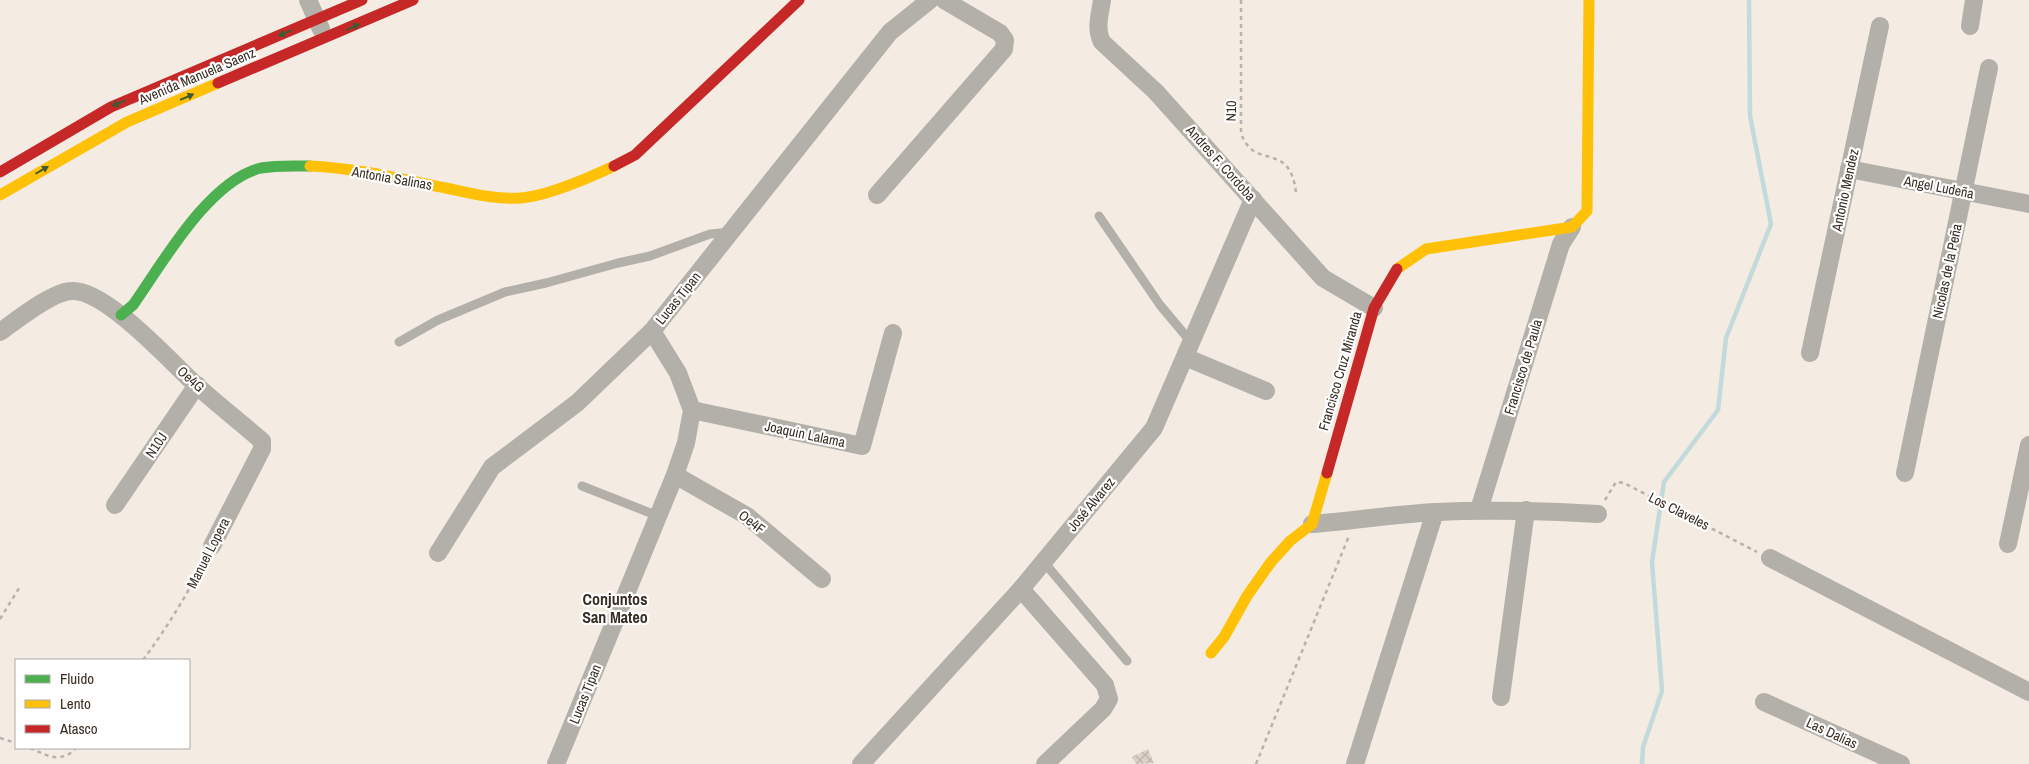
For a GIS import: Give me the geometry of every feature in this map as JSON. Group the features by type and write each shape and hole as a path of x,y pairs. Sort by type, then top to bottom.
{"street":[{"path":"308,0 326,38"},
{"name":"Avenida Manuela Saenz","path":"0,172 111,106 362,0"},
{"name":"Avenida Manuela Saenz","path":"2,191 127,122 413,0"},
{"name":"Antonia Salinas","path":"121,315 133,305 208,203 242,175 250,171 266,167 306,165 378,175 503,198 531,196 575,182 621,163 635,155 798,0"},
{"name":"Lucas Tipan","path":"556,764 675,475 686,443 692,410 678,373 652,331 890,32 930,0"},
{"path":"877,195 1004,49 1005,40 1000,33 944,0"},
{"name":"Andres F. Cordoba","path":"1102,0 1098,27 1098,35 1102,42 1156,92 1323,278 1374,308"},
{"path":"1572,227 1587,211 1589,0"},
{"path":"1970,26 1974,0"},
{"name":"Antonio Mendez","path":"1810,353 1880,26"},
{"name":"Nicolas de la Peña","path":"1905,473 1989,68"},
{"name":"Angel Ludeña","path":"1849,169 2029,204"},
{"name":"José Alvarez","path":"861,764 1021,588 1154,428 1254,199"},
{"name":"Francisco Cruz Miranda","path":"1312,524 1374,308 1398,267 1426,249 1572,227"},
{"name":"Francisco de Paula","path":"1479,510 1561,244 1572,227"},
{"path":"0,332 59,293 66,291 82,291 90,294 121,315"},
{"name":"Oe4G","path":"121,315 197,385 262,441"},
{"path":"438,553 492,467 577,403 652,331"},
{"name":"Joaquin Lalama","path":"692,410 862,446 893,333"},
{"path":"1188,350 1266,391"},
{"name":"N10J","path":"116,505 197,385"},
{"name":"Manuel Lopera","path":"212,546 262,449 262,441"},
{"path":"2008,544 2029,446"},
{"name":"Oe4F","path":"675,475 747,516 822,579"},
{"path":"1211,653 1220,644 1271,560 1295,535 1312,524 1435,512 1479,510 1526,510 1598,514"},
{"path":"1501,697 1526,510"},
{"path":"1355,764 1435,512"},
{"path":"1770,558 2029,692"},
{"path":"1021,588 1105,685 1109,699 1103,709 1045,764"},
{"name":"Las Dalias","path":"1764,702 1901,764"}],"lane":[{"path":"1099,216 1188,350"},
{"path":"399,342 438,320 505,292 650,256 710,234 731,232"},
{"path":"582,486 658,516"},
{"path":"1043,561 1127,662"}],"path":[{"name":"N10","path":"1241,0 1241,133 1244,144 1266,157 1281,160 1289,168 1294,180 1296,193"},
{"name":"Los Claveles","path":"1598,514 1611,487 1616,482 1624,483 1770,558"},
{"path":"1256,764 1356,521"},
{"name":"Manuel Lopera","path":"144,659 161,637 188,594 212,546"},
{"path":"0,619 21,585"},
{"path":"0,738 15,743"},
{"path":"32,749 61,760 75,749"}],"building":[{"path":"1148,749 1154,763 1136,764 1132,757"}],"waterway":[{"path":"1642,764 1643,747 1662,691 1652,562 1664,482 1718,410 1726,338 1771,224 1750,116 1749,0"}],"traffic: fast":[{"path":"121,315 133,305 188,226 223,189 242,176 261,168 310,166"}],"traffic: slow":[{"path":"1397,269 1426,249 1572,227 1587,211 1589,0"},
{"path":"0,195 127,122 218,83"},
{"path":"310,166 361,171 483,196 502,198 532,197 543,194 614,166"},
{"path":"1211,653 1224,637 1247,596 1271,562 1290,541 1312,524 1327,473"}],"traffic: jam":[{"path":"0,172 111,107 362,0"},
{"path":"218,83 413,0"},
{"path":"614,166 635,155 799,0"},
{"path":"1327,473 1374,308 1397,269"}],"district":[{"name":"Conjuntos San Mateo","path":"615,608"}]}
